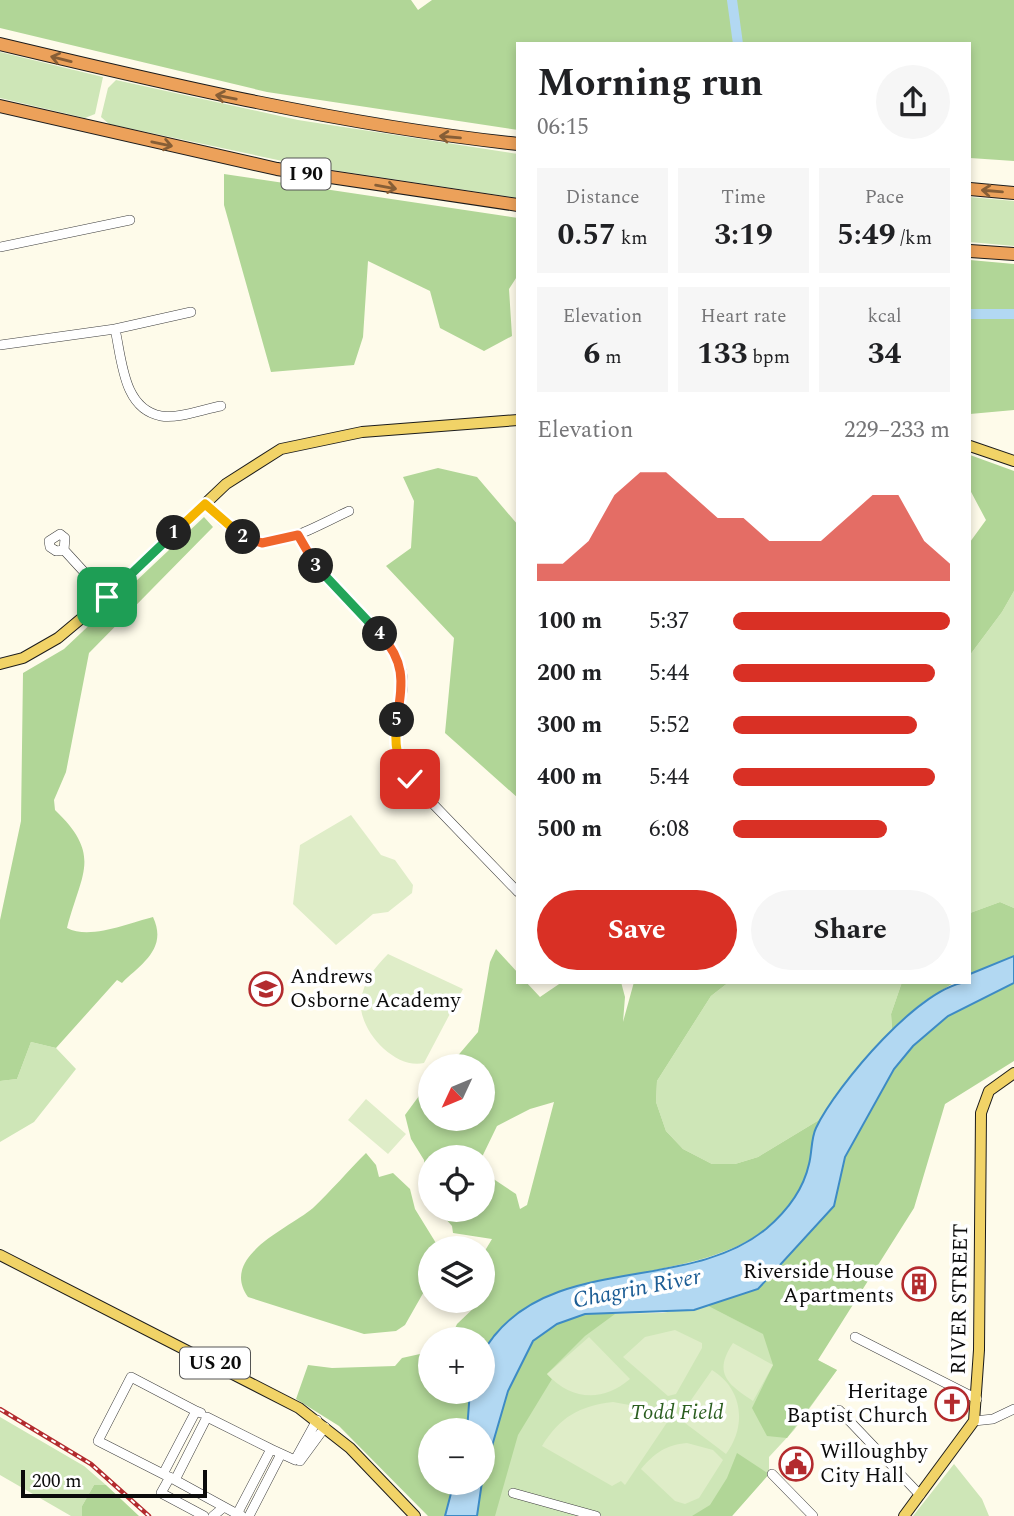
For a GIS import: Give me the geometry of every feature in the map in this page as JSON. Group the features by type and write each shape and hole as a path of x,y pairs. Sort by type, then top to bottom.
{"highway":[{"path":"0,44 190,90 335,119 437,136 516,144"},
{"name":"I 90","path":"0,106 277,169 516,205"},
{"path":"971,189 1014,193"},
{"path":"971,251 1014,254"}],"main road":[{"path":"0,664 23,658 58,638 107,597 226,484 281,449 362,432 516,420"},
{"path":"971,446 1014,461"},
{"name":"RIVER STREET","path":"904,1516 974,1421 977,1399 981,1113 989,1091 1014,1073"},
{"name":"US 20","path":"0,1255 282,1398 321,1424 415,1516"}],"street":[{"path":"0,247 130,220"},
{"path":"0,345 115,329 191,312"},
{"path":"115,329 129,390 142,409 163,416 221,406"},
{"path":"205,504 229,528 244,538 262,543 298,535 349,511"},
{"path":"298,535 320,571 390,644 400,662 402,685 394,744 397,760 410,779 516,890"},
{"path":"64,550 107,597"},
{"path":"855,1337 977,1399"},
{"path":"271,1450 240,1515 98,1441 131,1377 295,1460 321,1424"},
{"path":"974,1421 993,1419 1014,1409"},
{"path":"839,1410 920,1495"},
{"path":"196,1411 161,1493 204,1516"},
{"path":"169,1477 207,1417"},
{"path":"299,1462 321,1424"},
{"path":"249,1516 281,1454"},
{"path":"772,1474 813,1516"},
{"path":"513,1493 596,1516"},
{"path":"213,1516 225,1507"}],"green space":[{"path":"0,0 411,0 418,10 432,0 732,0 733,4 734,0 1014,0 1014,161 971,158 971,42 516,42 516,130 267,92 0,28"},
{"path":"0,52 103,77 95,114 85,118 0,98"},
{"path":"116,80 298,120 516,154 516,198 306,166 109,124 101,117 108,88"},
{"path":"224,174 516,218 516,278 509,289 512,336 484,351 440,328 430,291 368,261 363,337 354,365 271,372 224,205"},
{"path":"971,197 1014,201 1014,246 971,242"},
{"path":"971,260 1014,264 1014,410 971,414"},
{"path":"971,455 1014,471 1014,591 971,654 971,541 986,520 971,492"},
{"path":"438,468 477,477 516,523 516,796 445,733 454,638 386,566 411,548 414,501 403,477"},
{"path":"204,517 213,527 89,653 66,772 54,800 55,810 70,826 84,853 82,879 67,928 76,931 98,931 153,917 157,928 155,947 122,983 117,980 56,1048 31,1042 17,1079 0,1081 0,920 21,821 23,673 64,649"},
{"path":"1014,591 1014,908 1000,902 971,913 971,654"},
{"path":"351,815 381,855 395,860 413,885 412,893 388,912 373,914 336,945 293,904 300,845"},
{"path":"1000,902 1014,908 1014,956 971,974 971,913"},
{"path":"496,949 516,971 516,984 528,984 540,997 559,984 622,984 625,997 623,1022 633,984 726,984 711,996 657,1081 656,1102 666,1131 683,1149 712,1164 735,1164 758,1157 824,1117 802,1185 771,1225 730,1249 692,1262 573,1288 537,1302 507,1323 495,1338 495,1327 456,1327 469,1313 495,1313 495,1236 453,1233 448,1222 495,1222 495,1180 516,1194 520,1209 527,1205 554,1102 530,1109 497,1126 495,1130 495,1054 459,1054 478,1032 490,962"},
{"path":"388,954 463,989 429,1054 418,1054 418,1064 402,1060 380,1046 365,1024 362,994 374,970"},
{"path":"1014,983 1014,1061 945,1104 914,1208 818,1360 837,1370 787,1438 767,1436 752,1408 773,1365 763,1334 706,1305 758,1289 834,1206 845,1157 894,1069 913,1046 948,1016"},
{"path":"726,984 901,984 891,1014 892,1029 824,1117 758,1157 735,1164 712,1164 683,1149 666,1131 656,1102 657,1081 711,996"},
{"path":"901,984 952,984 923,1002 892,1029 891,1014"},
{"path":"31,1042 56,1048 76,1069 34,1122 0,1142 0,1081 17,1079"},
{"path":"418,1097 418,1131 495,1131 488,1145 418,1145 418,1150 411,1139 405,1115"},
{"path":"366,1099 406,1134 388,1154 348,1120"},
{"path":"366,1153 376,1165 379,1177 393,1173 410,1189 418,1222 423,1222 432,1236 418,1236 418,1302 405,1325 396,1331 364,1334 248,1297 241,1282 242,1269 249,1256 260,1245 313,1208"},
{"name":"Todd Field","path":"706,1305 837,1370 794,1430 769,1457 769,1474 732,1516 477,1516 480,1495 495,1495 495,1435 499,1421 585,1314 662,1313"},
{"path":"585,1314 615,1314 585,1336 547,1374 552,1379 518,1435 495,1516 477,1516 481,1495 495,1495 495,1430 512,1378 533,1342 543,1332"},
{"path":"675,1330 702,1343 702,1348 676,1394 668,1396 623,1357 645,1337"},
{"path":"589,1337 630,1379 609,1392 598,1395 566,1389 547,1374"},
{"path":"733,1343 773,1365 753,1401 736,1389 726,1377 724,1362"},
{"path":"418,1354 418,1404 469,1404 468,1418 418,1418 418,1495 451,1495 445,1516 428,1516 339,1426 296,1399 308,1365 332,1368 395,1366 402,1358"},
{"path":"712,1370 730,1387 738,1409 737,1432 726,1454 685,1423 682,1413"},
{"path":"613,1402 646,1408 668,1421 625,1485 621,1481 612,1486 542,1446 563,1420 590,1406"},
{"path":"0,1417 84,1466 106,1485 94,1485 82,1506 82,1516 71,1516 0,1475"},
{"path":"687,1443 713,1450 723,1460 699,1498 685,1504 675,1501 641,1469 661,1451"},
{"path":"737,1453 769,1474 732,1516 692,1516 710,1505 727,1478"},
{"path":"954,1464 982,1499 989,1516 913,1516"},
{"path":"94,1485 106,1485 139,1516 82,1516 82,1506"}],"water":[{"name":"Chagrin River","path":"1014,956 1014,983 948,1016 913,1046 894,1069 845,1157 834,1206 758,1289 694,1310 585,1314 557,1324 533,1341 508,1391 495,1436 495,1418 468,1418 469,1404 495,1404 495,1335 521,1311 553,1294 588,1283 700,1261 735,1248 766,1229 787,1208 798,1192 809,1164 814,1132 826,1110 861,1063 906,1017 929,999 951,987 971,984 971,974"},
{"path":"451,1495 480,1495 477,1516 445,1516"}],"waterway":[{"path":"732,0 738,42"},
{"path":"971,314 1014,314"}],"railway":[{"path":"0,1409 91,1464 149,1516"}],"place":[{"name":"Andrews Osborne Academy","path":"266,989"},
{"name":"Riverside House Apartments","path":"919,1284"},
{"name":"Heritage Baptist Church","path":"952,1404"},
{"name":"Willoughby City Hall","path":"796,1464"}],"route":[{"path":"107,597 205,504 229,528 244,538 262,543 298,535 320,571 390,644 400,662 402,685 394,744 397,760 410,779"}]}
